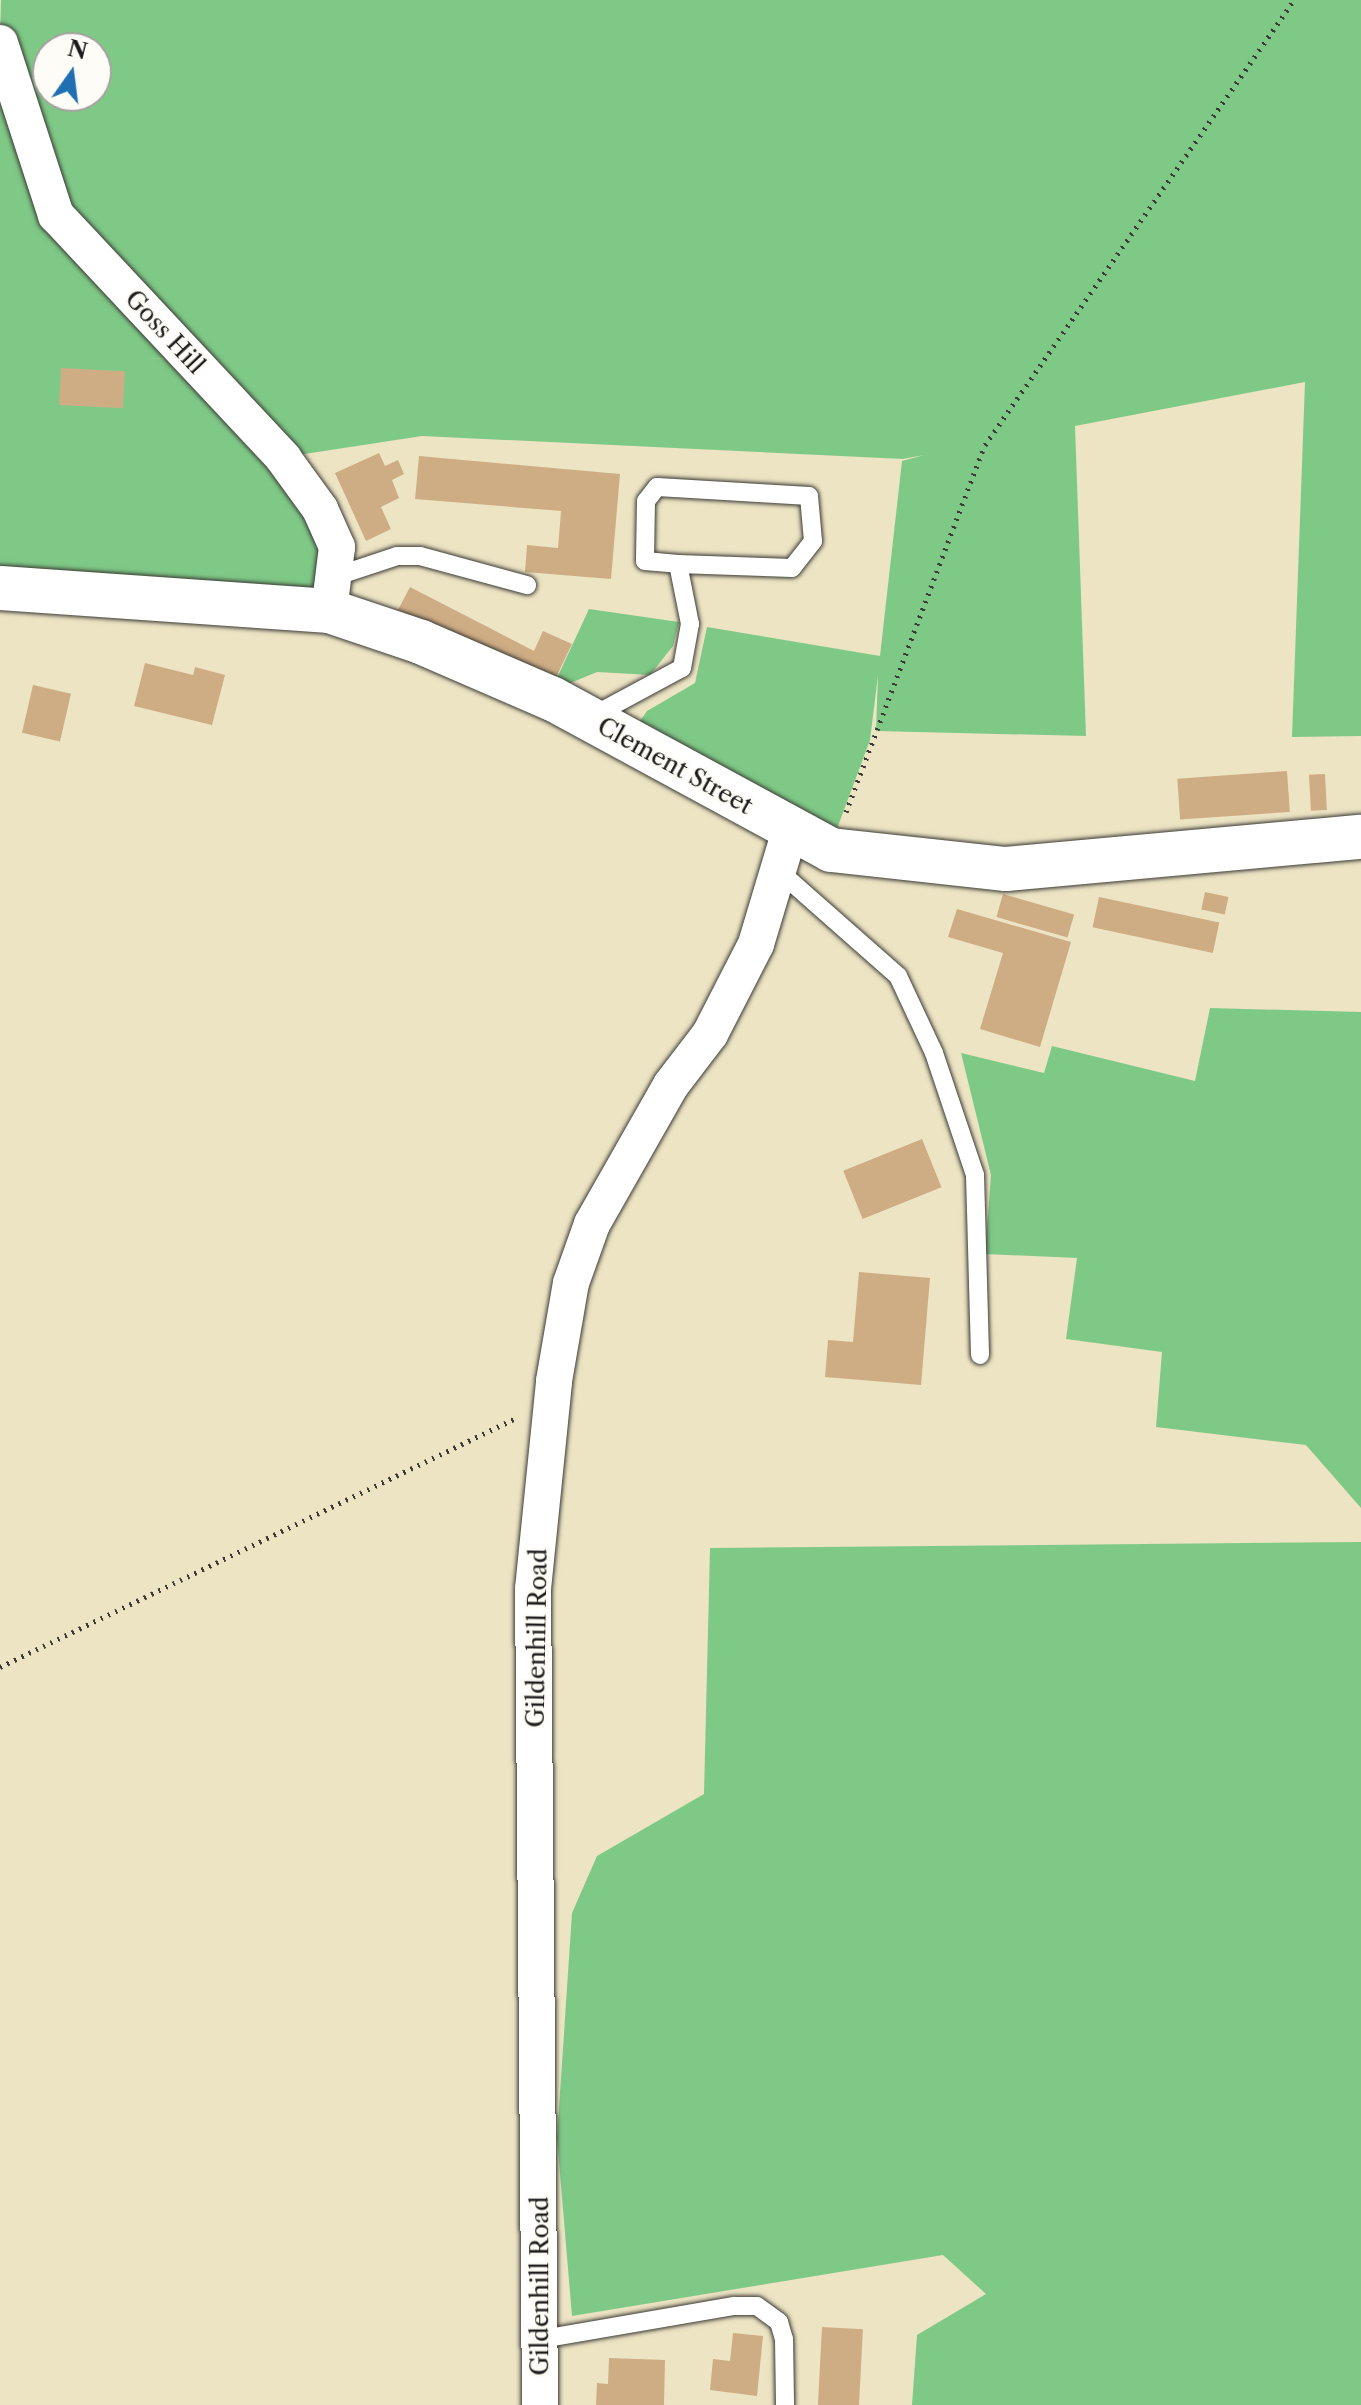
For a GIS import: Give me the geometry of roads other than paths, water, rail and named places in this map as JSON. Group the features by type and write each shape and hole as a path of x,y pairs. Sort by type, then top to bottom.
{"street":[{"name":"Goss Hill","path":"0,43 56,215 283,458 320,509 337,547 333,593"},
{"name":"Clement Street","path":"0,588 333,593 421,642 588,718 785,852 831,850 1006,869 1361,837"},
{"name":"Gildenhill Road","path":"540,2405 542,2339 533,1589 554,1381 571,1283 592,1224 671,1085 710,1034 756,944 785,852"}],"lane":[{"path":"657,487 809,496 813,541 792,568 678,564 645,561 646,501 657,487"},
{"path":"333,593 397,556 420,556 527,585"},
{"path":"588,718 682,668 690,624 678,564"},
{"path":"785,852 898,976 934,1053 975,1175 980,1355"},
{"path":"542,2339 734,2306 757,2306 779,2322 784,2339 785,2405"}]}
